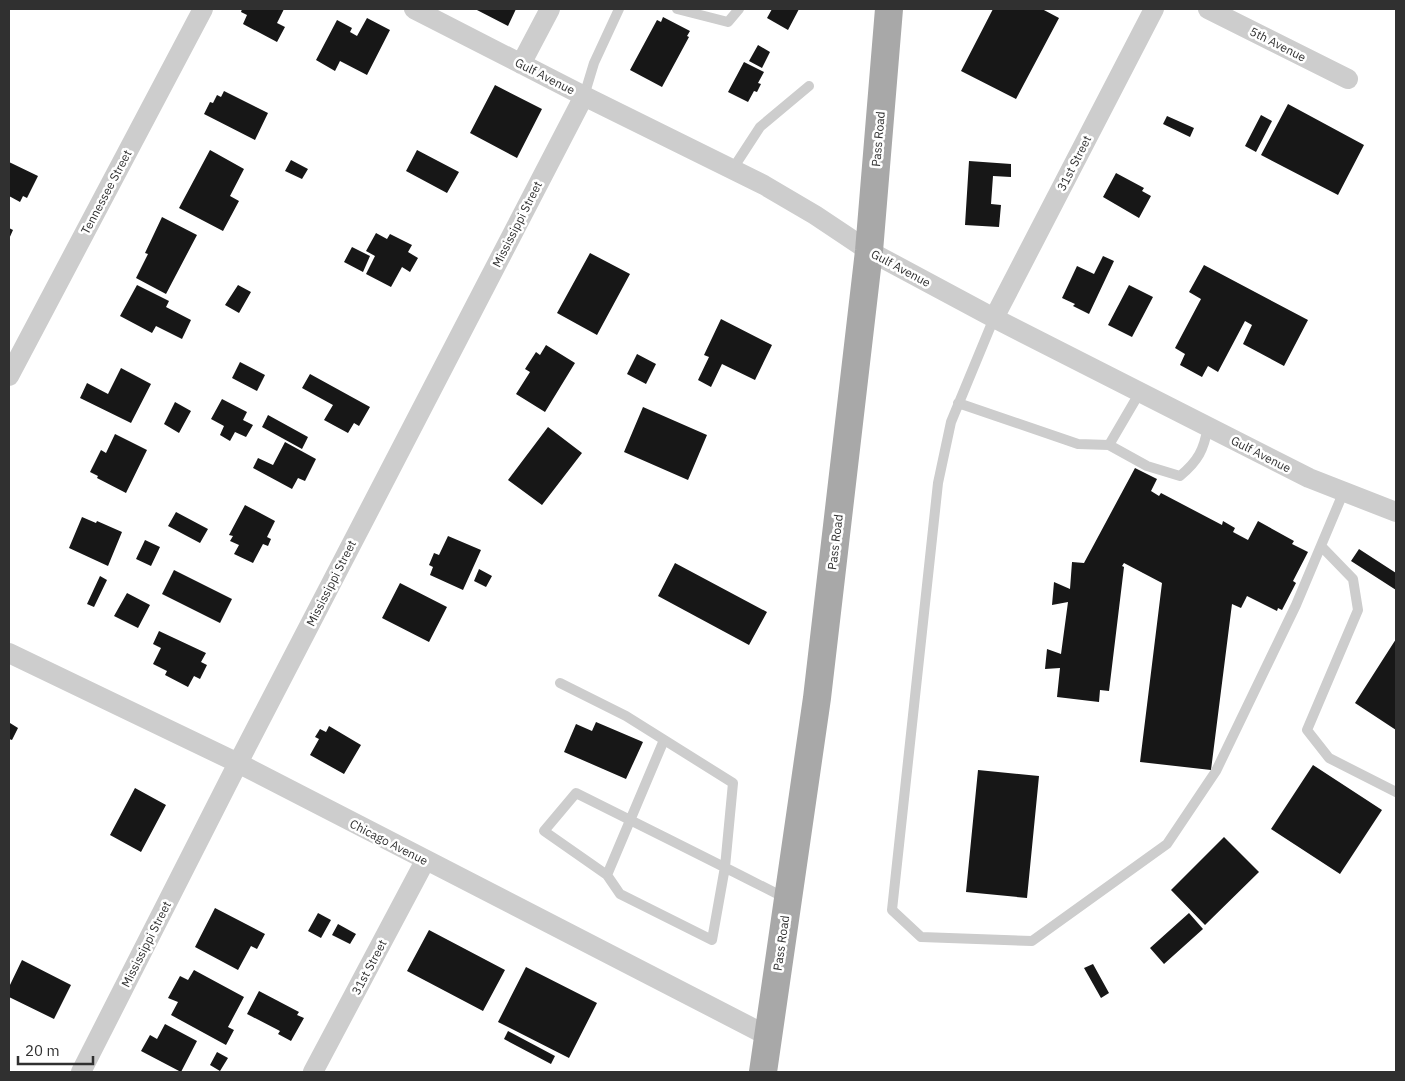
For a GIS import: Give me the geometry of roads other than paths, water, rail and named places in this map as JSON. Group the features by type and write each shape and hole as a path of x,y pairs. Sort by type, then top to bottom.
{"main road":[{"name":"Pass Road","path":"763,1072 816,698 869,251 889,9"}],"street":[{"name":"Tennessee Street","path":"9,376 203,9"},
{"name":"Gulf Avenue","path":"414,9 764,186 815,215 869,251 994,318 1309,478 1396,512"},
{"path":"521,64 550,9"},
{"name":"31st Street","path":"994,318 1154,9"},
{"name":"5th Avenue","path":"1208,9 1348,79"},
{"name":"Mississippi Street","path":"81,1072 238,763 584,96"},
{"name":"Chicago Avenue","path":"9,653 238,763 768,1036"},
{"name":"31st Street","path":"313,1072 425,861"}],"lane":[{"path":"584,96 594,63 619,9"},
{"path":"677,9 728,22 739,9"},
{"path":"732,170 760,127 809,86"},
{"path":"994,318 951,422 938,483 892,910 921,936 1032,941 1167,844 1216,771 1296,605 1344,491"},
{"path":"1109,445 1140,392"},
{"path":"958,403 1078,444 1109,445 1147,466 1180,476 1190,467 1204,446 1208,426"},
{"path":"1321,546 1353,579 1358,610 1308,730 1329,758 1396,792"},
{"path":"560,683 626,716 734,783 725,867 712,940 620,894 607,875 544,831 576,793 725,867 788,899"},
{"path":"607,875 664,740"}]}
